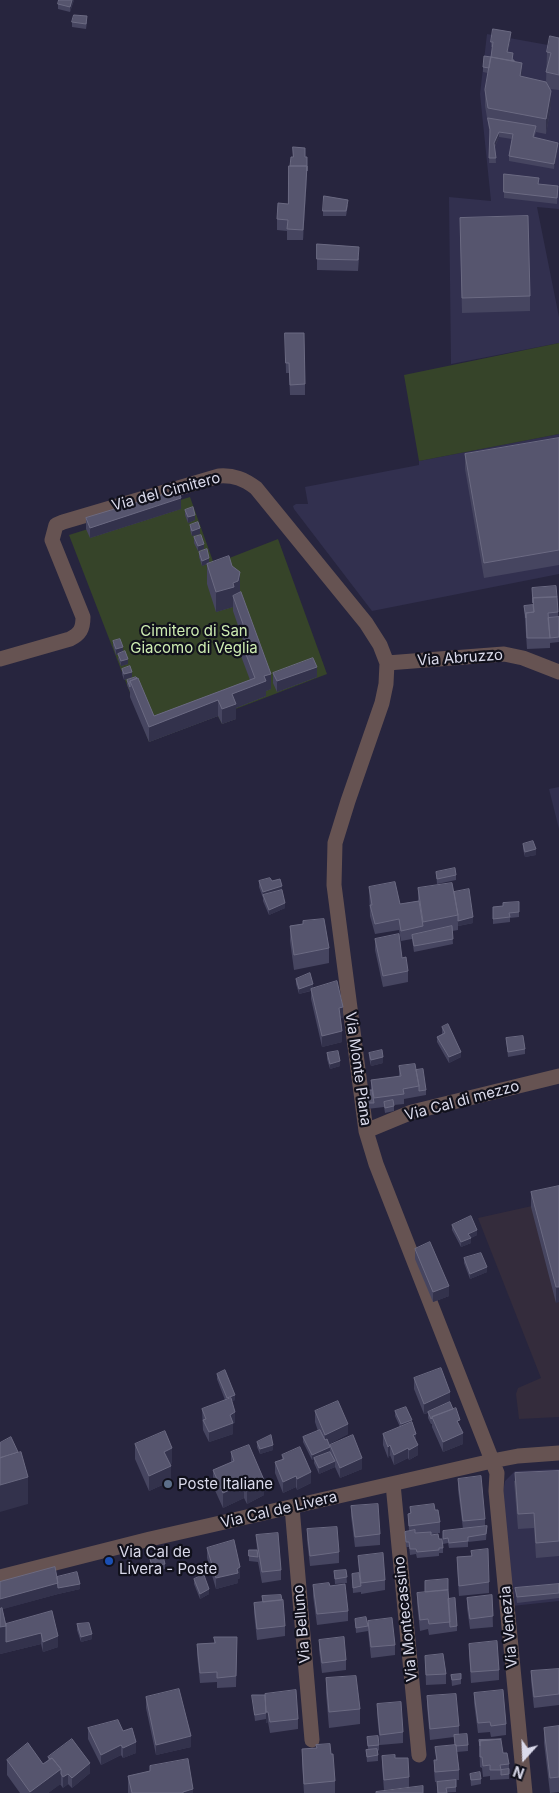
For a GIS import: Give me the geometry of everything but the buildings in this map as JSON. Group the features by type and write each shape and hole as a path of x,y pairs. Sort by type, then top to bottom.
{"street":[{"name":"Via del Cimitero","path":"0,660 70,639 78,635 83,626 83,617 52,540 52,533 56,525 219,476 232,475 245,480 256,488 366,623 380,645 387,663"},
{"name":"Via Abruzzo","path":"387,663 504,654 523,658 559,672"},
{"name":"Via Monte Piana","path":"387,663 386,684 382,703 348,801 336,843 334,886 366,1131 376,1164 492,1461"},
{"name":"Via Cal di mezzo","path":"366,1131 412,1112 559,1076"},
{"name":"Via Cal de Livera","path":"0,1576 492,1461 518,1456 559,1454"},
{"name":"Via Venezia","path":"492,1461 497,1474 496,1491 525,1793"},
{"name":"Via Montecassino","path":"392,1484 419,1755"},
{"name":"Via Belluno","path":"292,1507 312,1740"}],"shaded area":[{"path":"487,34 559,47 559,209 537,207 559,317 559,343 451,364 449,197 491,201 480,94"},
{"path":"559,434 559,574 372,611 293,506 296,504 308,504 305,487 419,465 419,461"},
{"path":"559,787 559,829 549,789"},
{"path":"559,1200 559,1417 519,1419 516,1394 518,1388 541,1378 478,1218"},
{"path":"559,1469 559,1601 512,1606 503,1492 505,1481 515,1471"}],"green space":[{"path":"559,343 559,434 419,461 404,375"},
{"name":"Cimitero di San Giacomo di Veglia","path":"190,497 214,564 278,539 327,674 233,710 236,719 222,724 218,716 149,742 69,535"}],"place":[{"name":"Poste Italiane","path":"168,1484"},
{"name":"Via Cal de Livera - Poste","path":"109,1561"}]}
